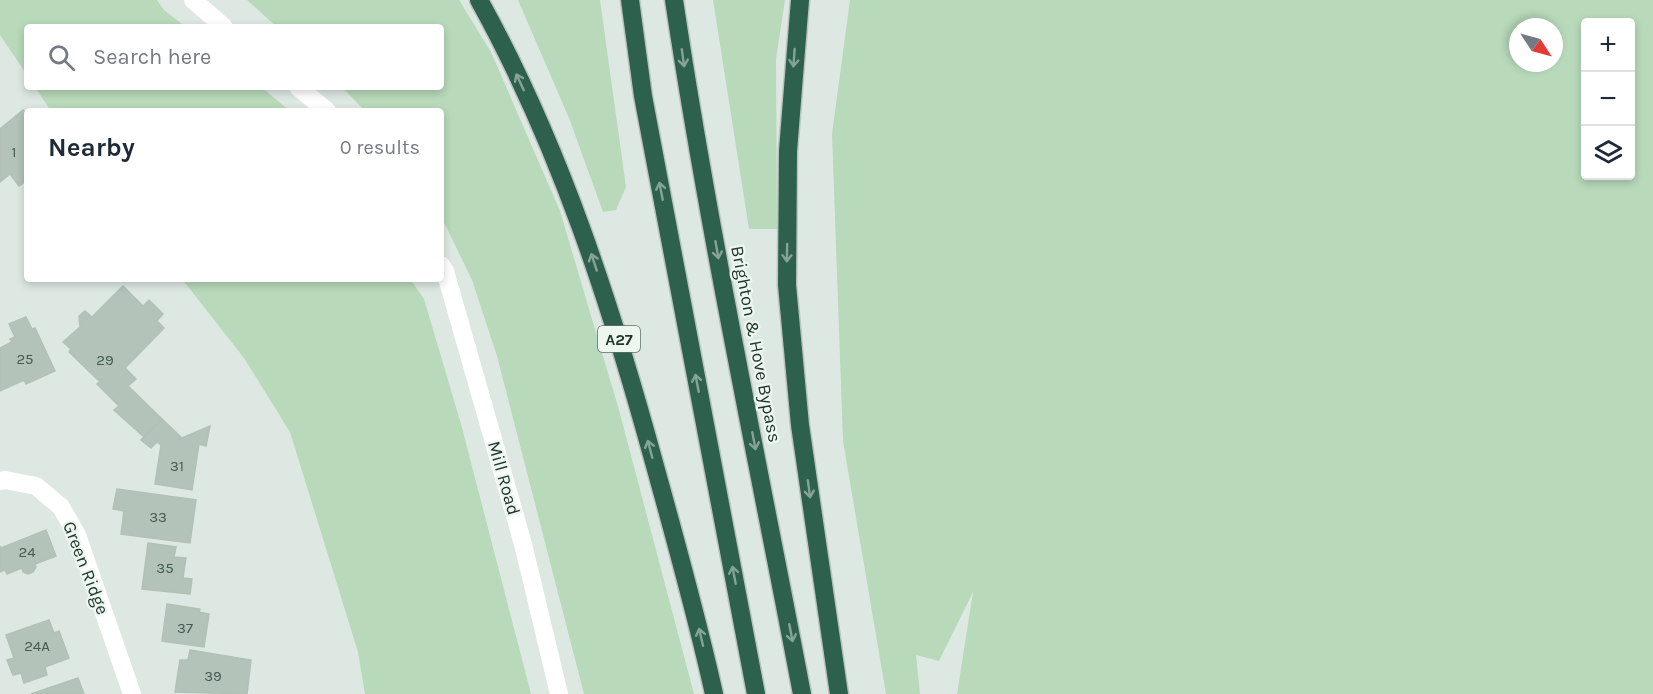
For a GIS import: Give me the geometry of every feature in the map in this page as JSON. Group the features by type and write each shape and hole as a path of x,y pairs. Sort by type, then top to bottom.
{"highway":[{"name":"A27","path":"479,0 537,118 588,246 626,361 698,623 714,694"},
{"path":"630,0 643,96 756,694"},
{"name":"Brighton & Hove Bypass","path":"674,0 687,89 718,258 802,694"},
{"path":"800,0 788,151 787,285 800,425 839,694"}],"street":[{"path":"193,0 221,24"},
{"path":"302,90 323,108"},
{"name":"Mill Road","path":"444,270 523,544 559,694"},
{"name":"Green Ridge","path":"0,481 36,486 61,507 76,535 132,694"}],"green space":[{"path":"0,0 157,0 164,10 182,24 24,24 24,71 0,35"},
{"path":"247,0 459,0 491,52 560,211 619,410 694,694 584,694 497,356 472,280 444,222 444,108 362,108 345,90 444,90 444,24 274,24"},
{"path":"518,0 600,0 626,187 616,210 603,212 569,118"},
{"path":"713,0 785,0 776,59 777,229 749,229"},
{"path":"850,0 1653,0 1653,694 957,694 973,592 939,661 916,655 920,694 886,694 843,441 832,134"},
{"path":"37,90 265,90 286,108 49,108"},
{"path":"184,282 412,282 424,299 461,424 531,694 365,694 358,652 290,432 244,358"}],"building":[{"path":"24,111 24,182 19,186 10,174 0,182 0,129"},
{"path":"123,286 143,306 149,300 163,314 157,321 164,328 125,368 136,379 128,386 162,419 144,437 114,410 119,406 97,384 102,379 98,380 69,352 71,349 63,342 80,327 79,316 85,311 92,317"},
{"path":"26,317 32,329 35,328 55,371 26,384 24,380 0,391 0,348 12,342 10,339 15,337 9,324"},
{"path":"162,419 182,438 210,426 206,446 199,444 192,490 155,484 161,445 157,442 151,448 141,440"},
{"path":"117,489 196,500 190,543 121,534 124,511 113,509"},
{"path":"46,530 56,556 35,564 33,572 28,574 23,572 22,568 7,574 5,570 0,572 0,546 1,548"},
{"path":"148,543 176,547 174,557 186,558 183,578 192,579 190,594 142,589"},
{"path":"167,604 200,609 199,612 209,614 204,647 162,641"},
{"path":"49,620 54,633 59,631 69,658 45,667 47,675 24,683 21,673 13,675 7,660 14,658 6,635"},
{"path":"190,650 251,660 247,694 175,692 180,660 188,660"},
{"path":"78,678 84,694 31,694"}]}
